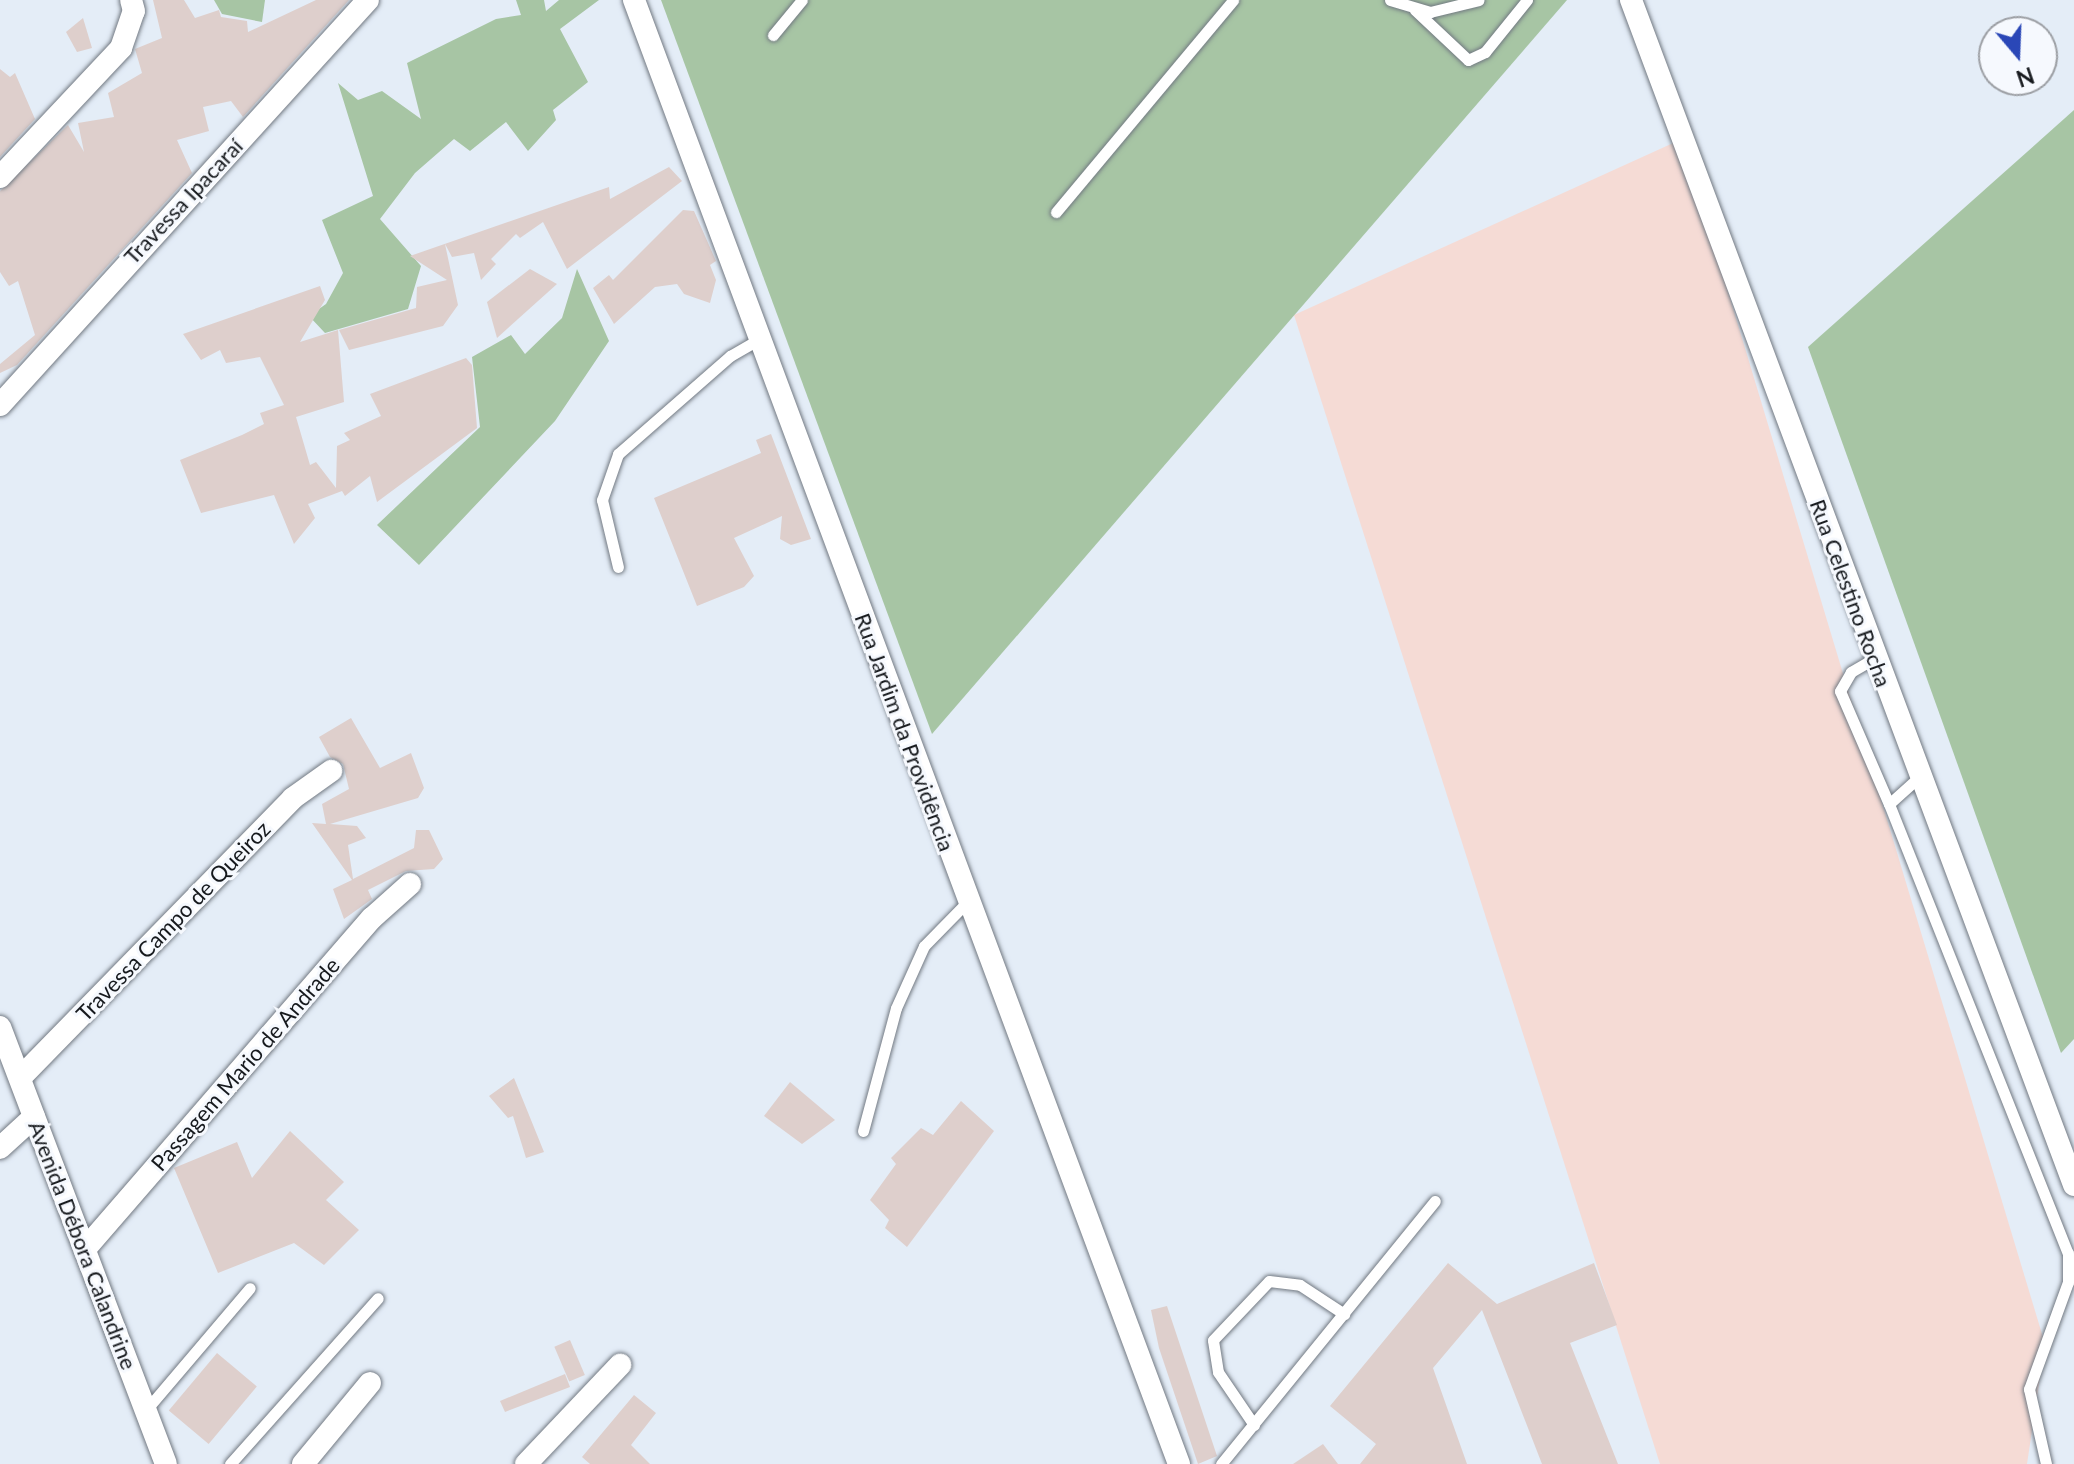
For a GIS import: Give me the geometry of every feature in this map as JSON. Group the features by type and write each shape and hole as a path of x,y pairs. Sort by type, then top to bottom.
{"street":[{"name":"Travessa Ipacaraí","path":"0,405 368,0"},
{"name":"Rua Jardim da Providência","path":"634,0 758,340 1179,1464"},
{"name":"Rua Celestino Rocha","path":"1631,0 2074,1185"},
{"path":"0,177 121,48 132,6"},
{"name":"Travessa Campo de Queiroz","path":"20,1078 293,798 331,771"},
{"name":"Passagem Mario de Andrade","path":"85,1249 372,918 410,884"},
{"name":"Avenida Débora Calandrine","path":"0,1027 166,1464"},
{"path":"0,1148 34,1117"},
{"path":"526,1464 620,1365"},
{"path":"303,1464 370,1383"}],"lane":[{"path":"773,35 802,0"},
{"path":"1056,212 1233,0"},
{"path":"1390,0 1415,10 1447,12 1479,0"},
{"path":"1415,10 1468,60 1485,52 1527,0"},
{"path":"618,567 602,500 618,454 730,356 758,340"},
{"path":"1875,658 1851,672 1840,691 1889,804 2068,1253 2068,1282 2029,1389 2046,1464"},
{"path":"1889,804 1919,777"},
{"path":"863,1131 896,1008 918,959 968,901"},
{"path":"1221,1464 1435,1201"},
{"path":"1254,1425 1218,1372 1213,1340 1269,1281 1300,1285 1344,1314"},
{"path":"146,1410 250,1288"},
{"path":"230,1464 378,1298"}],"shaded area":[{"path":"1682,139 2045,1344 2027,1464 1660,1464 1294,315"}],"green space":[{"path":"214,0 265,0 262,22 222,14"},
{"path":"516,0 544,0 546,11 559,0 599,0 560,29 588,82 553,110 556,120 528,151 506,122 470,151 454,139 415,173 380,219 421,266 408,309 325,333 309,316 326,304 343,273 322,220 373,196 338,83 358,100 382,91 421,119 407,63 496,19 521,15"},
{"path":"661,0 1567,0 932,734"},
{"path":"2074,110 2074,1039 2061,1053 1808,347"},
{"path":"577,269 609,341 555,421 419,565 377,525 480,427 472,357 511,335 525,354 562,318"}],"building":[{"path":"153,0 184,0 195,18 219,10 221,17 247,21 248,32 316,0 349,0 243,117 231,101 203,107 209,131 177,140 192,173 17,365 0,373 0,364 35,335 18,281 9,286 0,272 0,191 68,125 84,152 78,123 114,117 108,93 142,73 135,49 162,38"},
{"path":"83,18 92,48 77,52 66,32"},
{"path":"0,69 10,77 15,73 35,119 0,157"},
{"path":"669,167 682,181 567,269 543,222 520,238 516,234 491,259 496,264 481,280 474,253 452,257 445,244 458,305 443,326 349,350 339,330 416,308 417,287 447,280 410,256 609,187 610,199"},
{"path":"683,210 694,211 716,261 710,265 716,280 710,303 684,294 677,284 655,287 614,324 593,288 609,275 613,280"},
{"path":"530,269 557,284 497,338 487,302"},
{"path":"320,286 325,300 300,342 338,330 344,402 296,417 310,465 316,462 336,488 337,446 350,440 344,433 381,416 370,394 466,358 472,365 477,428 377,502 370,476 345,496 342,491 308,504 315,518 294,544 274,495 201,513 180,460 264,424 260,413 284,405 260,357 226,363 220,350 201,360 183,334"},
{"path":"771,434 811,539 791,545 780,539 782,516 734,538 754,576 744,587 697,606 654,498 761,453 756,440"},
{"path":"351,718 380,768 411,753 424,788 418,798 330,824 357,826 366,838 348,845 353,879 414,848 416,830 429,830 443,859 434,869 406,871 368,890 372,899 344,919 333,889 352,880 312,823 326,824 322,804 349,789 343,764 330,757 319,737"},
{"path":"514,1078 544,1152 526,1158 513,1116 508,1118 489,1096"},
{"path":"790,1082 835,1120 802,1144 764,1116"},
{"path":"961,1101 994,1131 907,1247 885,1228 889,1220 870,1200 896,1164 891,1158 921,1128 933,1135"},
{"path":"290,1131 344,1182 326,1200 359,1230 324,1265 294,1243 218,1273 174,1168 237,1142 252,1178"},
{"path":"1448,1263 1497,1304 1594,1263 1617,1325 1570,1343 1618,1464 1542,1464 1482,1310 1433,1368 1467,1464 1360,1464 1376,1444 1330,1406"},
{"path":"1167,1306 1217,1456 1198,1464 1159,1348 1151,1310"},
{"path":"570,1340 585,1375 569,1382 554,1347"},
{"path":"217,1353 257,1386 209,1444 169,1410"},
{"path":"565,1374 570,1387 505,1412 500,1401"},
{"path":"634,1395 656,1413 631,1445 650,1464 590,1464 582,1457"},
{"path":"1323,1444 1338,1464 1293,1464"}]}
